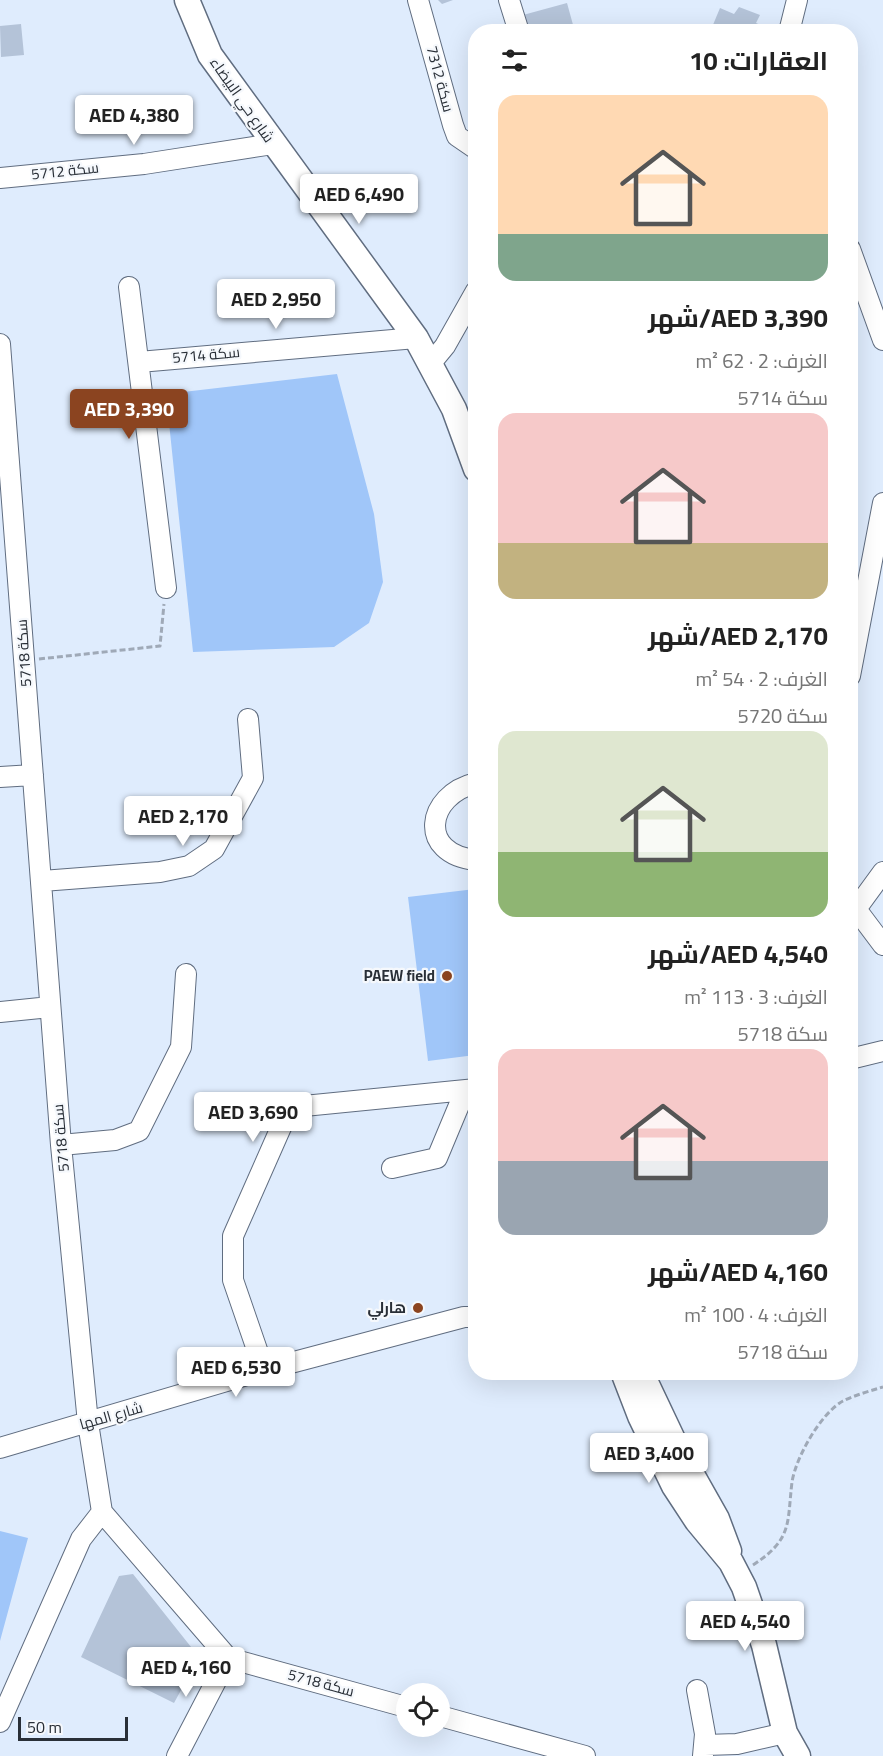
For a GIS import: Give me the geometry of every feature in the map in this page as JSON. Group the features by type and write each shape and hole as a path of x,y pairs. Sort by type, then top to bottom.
{"main road":[{"name":"شارع حي البيضاء","path":"187,0 210,55 416,338 454,409 468,447"},
{"path":"627,1380 674,1486 697,1521 735,1569"},
{"path":"645,1380 677,1448 717,1519 764,1645 784,1744 798,1756"}],"street":[{"name":"سكة 7312","path":"418,0 453,125 457,136 468,144"},
{"path":"509,0 516,24"},
{"path":"791,24 797,0"},
{"name":"سكة 5712","path":"0,178 144,164 273,144"},
{"path":"858,271 883,340"},
{"path":"129,287 166,588"},
{"path":"431,363 468,311"},
{"name":"سكة 5714","path":"139,362 416,338"},
{"name":"سكة 5718","path":"0,344 10,587 25,660 61,1145 88,1423 102,1512"},
{"path":"858,634 883,503"},
{"path":"42,881 160,872 189,866 214,849 253,778 248,719"},
{"path":"0,777 33,775"},
{"path":"468,786 451,793 440,807 434,825 434,835 442,848 461,858 468,859"},
{"path":"858,900 883,872"},
{"path":"858,912 883,945"},
{"path":"61,1145 115,1140 139,1131 181,1047 186,974"},
{"path":"0,1012 50,1007"},
{"path":"858,1057 883,1051"},
{"path":"264,1370 233,1280 233,1236 282,1125 304,1106 468,1090"},
{"path":"392,1168 437,1158 468,1094"},
{"name":"شارع المها","path":"0,1448 264,1370 468,1316"},
{"path":"0,1722 81,1539 102,1512 228,1658 177,1756"},
{"name":"سكة 5718","path":"228,1658 396,1704"},
{"path":"697,1690 704,1722 704,1751 737,1744 784,1744"},
{"path":"450,1719 578,1755"}],"path":[{"path":"25,660 160,646 166,588"},
{"path":"735,1569 777,1545 788,1527 794,1474 798,1458 810,1436 841,1402 883,1387"}],"shaded area":[{"path":"337,374 374,514 383,582 369,623 334,647 193,652 166,394"},
{"name":"PAEW field","path":"468,890 468,1056 428,1061 408,897"},
{"path":"0,1531 28,1538 0,1641"}],"building":[{"path":"438,0 453,0 442,4"},
{"path":"567,3 573,24 525,24 523,15"},
{"path":"739,7 760,15 756,23 758,24 713,24 720,8 734,14"},
{"path":"21,24 24,55 1,57 0,26"},
{"path":"133,1574 199,1657 174,1703 81,1657 119,1576"}],"place":[{"name":"PAEW field","path":"447,976"},
{"name":"هارلي","path":"418,1308"}]}
